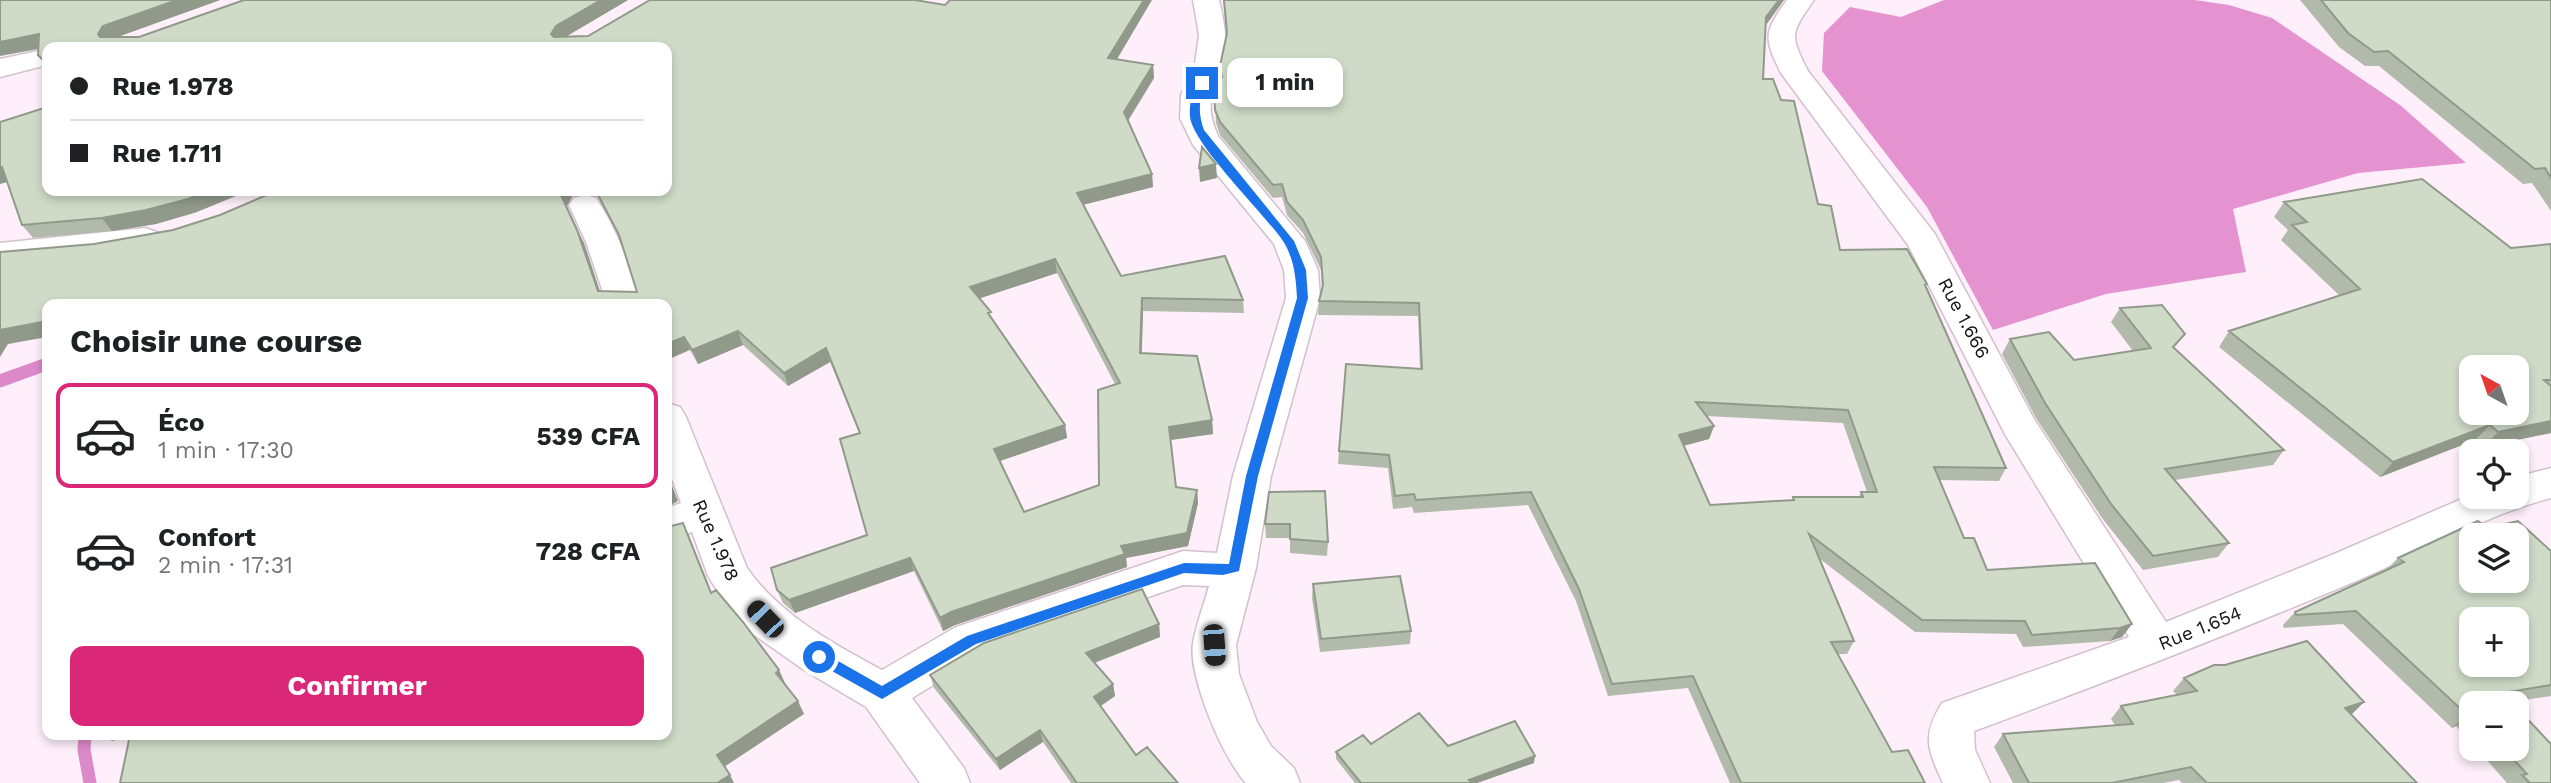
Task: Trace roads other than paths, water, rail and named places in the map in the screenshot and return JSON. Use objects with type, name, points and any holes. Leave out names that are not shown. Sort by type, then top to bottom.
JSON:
[{"type":"street","points":[[1206,0],[1213,35],[1209,63],[1196,95],[1195,118],[1204,139],[1289,241],[1301,270],[1303,298],[1252,476],[1214,568],[1214,645],[1217,674],[1237,730],[1255,761],[1277,783]]},
{"type":"street","name":"Rue 1.666","points":[[1801,0],[1782,26],[1781,45],[1795,73],[1923,242],[2020,426],[2157,645]]},
{"type":"street","points":[[0,68],[42,58]]},
{"type":"street","points":[[585,205],[602,242],[622,299]]},
{"type":"street","points":[[0,254],[170,234]]},
{"type":"street","name":"Rue 1.978","points":[[672,447],[684,518],[743,596],[765,619],[819,657],[882,693],[947,783]]},
{"type":"street","points":[[2529,489],[2551,483]]},
{"type":"street","name":"Rue 1.654","points":[[1967,783],[1948,737],[1949,728],[1958,717],[2157,645],[2349,566],[2478,509]]},
{"type":"street","points":[[882,693],[971,640],[1214,568]]},
{"type":"waterway","points":[[0,381],[42,366]]},
{"type":"waterway","points":[[85,740],[90,783]]}]
